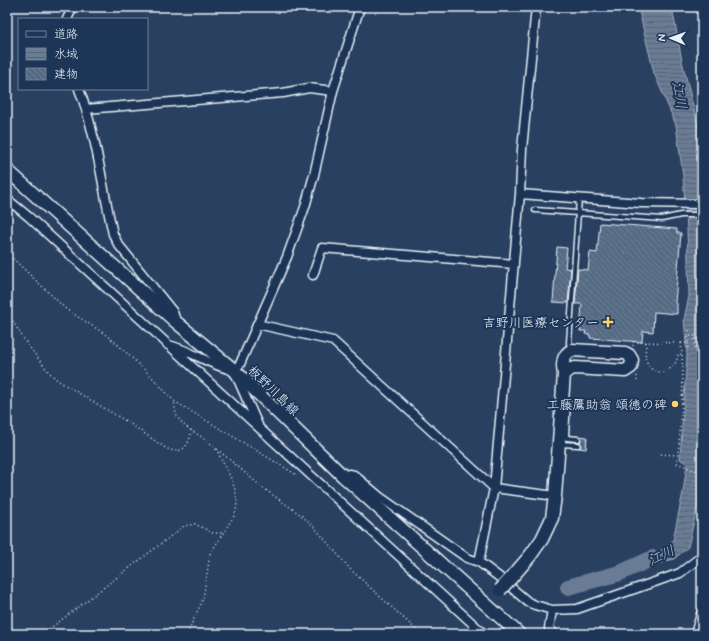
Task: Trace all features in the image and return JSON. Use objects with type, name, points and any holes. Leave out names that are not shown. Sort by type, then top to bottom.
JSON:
[{"type":"main road","name":"板野川島線","points":[[7,170],[176,322],[234,370],[343,476],[519,634]]},
{"type":"main road","points":[[488,605],[530,556],[547,530],[552,518],[568,373],[575,368],[625,371],[630,369],[633,362],[631,357],[625,353],[572,350],[564,357],[563,369],[568,373]]},
{"type":"street","points":[[68,18],[73,7]]},
{"type":"street","points":[[234,370],[240,364],[287,257],[305,207],[314,175],[333,91],[360,7]]},
{"type":"street","points":[[480,562],[494,488],[520,194],[522,149],[536,7]]},
{"type":"street","points":[[86,109],[283,93],[309,88],[333,91]]},
{"type":"street","points":[[79,90],[96,145],[113,234],[118,244],[173,312],[176,322]]},
{"type":"street","points":[[520,194],[641,203],[702,204]]},
{"type":"street","points":[[7,199],[484,634]]},
{"type":"street","points":[[313,275],[322,248],[514,264]]},
{"type":"street","points":[[257,324],[332,341],[494,488],[555,496]]},
{"type":"street","points":[[167,345],[180,348],[220,367],[234,370]]},
{"type":"street","points":[[234,370],[259,428]]},
{"type":"street","points":[[343,476],[349,474],[354,475],[380,497],[461,554],[467,558],[480,562],[528,602],[552,610],[577,609],[680,573],[702,556]]},
{"type":"street","points":[[552,610],[549,628],[554,634]]},
{"type":"street","points":[[695,634],[702,611]]},
{"type":"lane","points":[[572,350],[569,343],[579,198]]},
{"type":"lane","points":[[535,210],[662,220],[681,215],[702,215]]},
{"type":"lane","points":[[568,399],[566,435],[567,438],[578,439]]},
{"type":"lane","points":[[559,444],[578,445]]},
{"type":"path","points":[[7,253],[68,310],[115,342],[151,376],[174,401],[304,479],[310,475]]},
{"type":"path","points":[[7,316],[12,320],[27,344],[47,370],[57,380],[129,423],[164,448],[170,451],[182,449],[189,442],[191,436],[190,429]]},
{"type":"path","points":[[688,336],[700,338],[700,325]]},
{"type":"path","points":[[688,349],[689,329]]},
{"type":"path","points":[[695,336],[695,351]]},
{"type":"path","points":[[633,349],[633,342],[688,343]]},
{"type":"path","points":[[646,342],[645,357],[652,369],[658,372],[668,371],[677,361],[678,354],[682,354]]},
{"type":"path","points":[[681,343],[683,365],[682,414],[678,463],[702,473]]},
{"type":"path","points":[[174,401],[176,413],[183,423],[264,488],[301,515],[315,528],[351,570],[421,634]]},
{"type":"path","points":[[187,634],[203,599],[210,554],[237,510],[236,492],[230,474],[215,448]]},
{"type":"path","points":[[657,454],[678,455]]},
{"type":"path","points":[[43,634],[184,526],[195,524],[213,533],[223,533]]},
{"type":"water","points":[[638,7],[672,7],[682,61],[702,142],[702,469],[700,469],[699,474],[702,476],[702,486],[688,547],[674,559],[634,570],[632,564],[660,551],[673,540],[683,492],[687,464],[680,459],[687,355],[684,319],[689,296],[687,229],[683,176],[676,125],[654,73]]},
{"type":"building","points":[[600,223],[677,229],[677,233],[681,233],[675,303],[677,303],[677,314],[654,312],[653,332],[643,331],[642,342],[590,338],[590,335],[585,334],[586,331],[580,331],[582,304],[575,304],[578,269],[588,270],[590,252],[597,253]]},
{"type":"building","points":[[557,247],[567,248],[565,268],[571,269],[568,303],[553,302]]},
{"type":"building","points":[[580,436],[587,437],[586,449],[579,448],[581,446]]},
{"type":"waterway","name":"江川","points":[[568,587],[620,573],[653,558]]},
{"type":"place","name":"吉野川医療センター","points":[[608,322]]},
{"type":"place","name":"工藤鷹助翁 頌徳の碑","points":[[675,404]]}]
